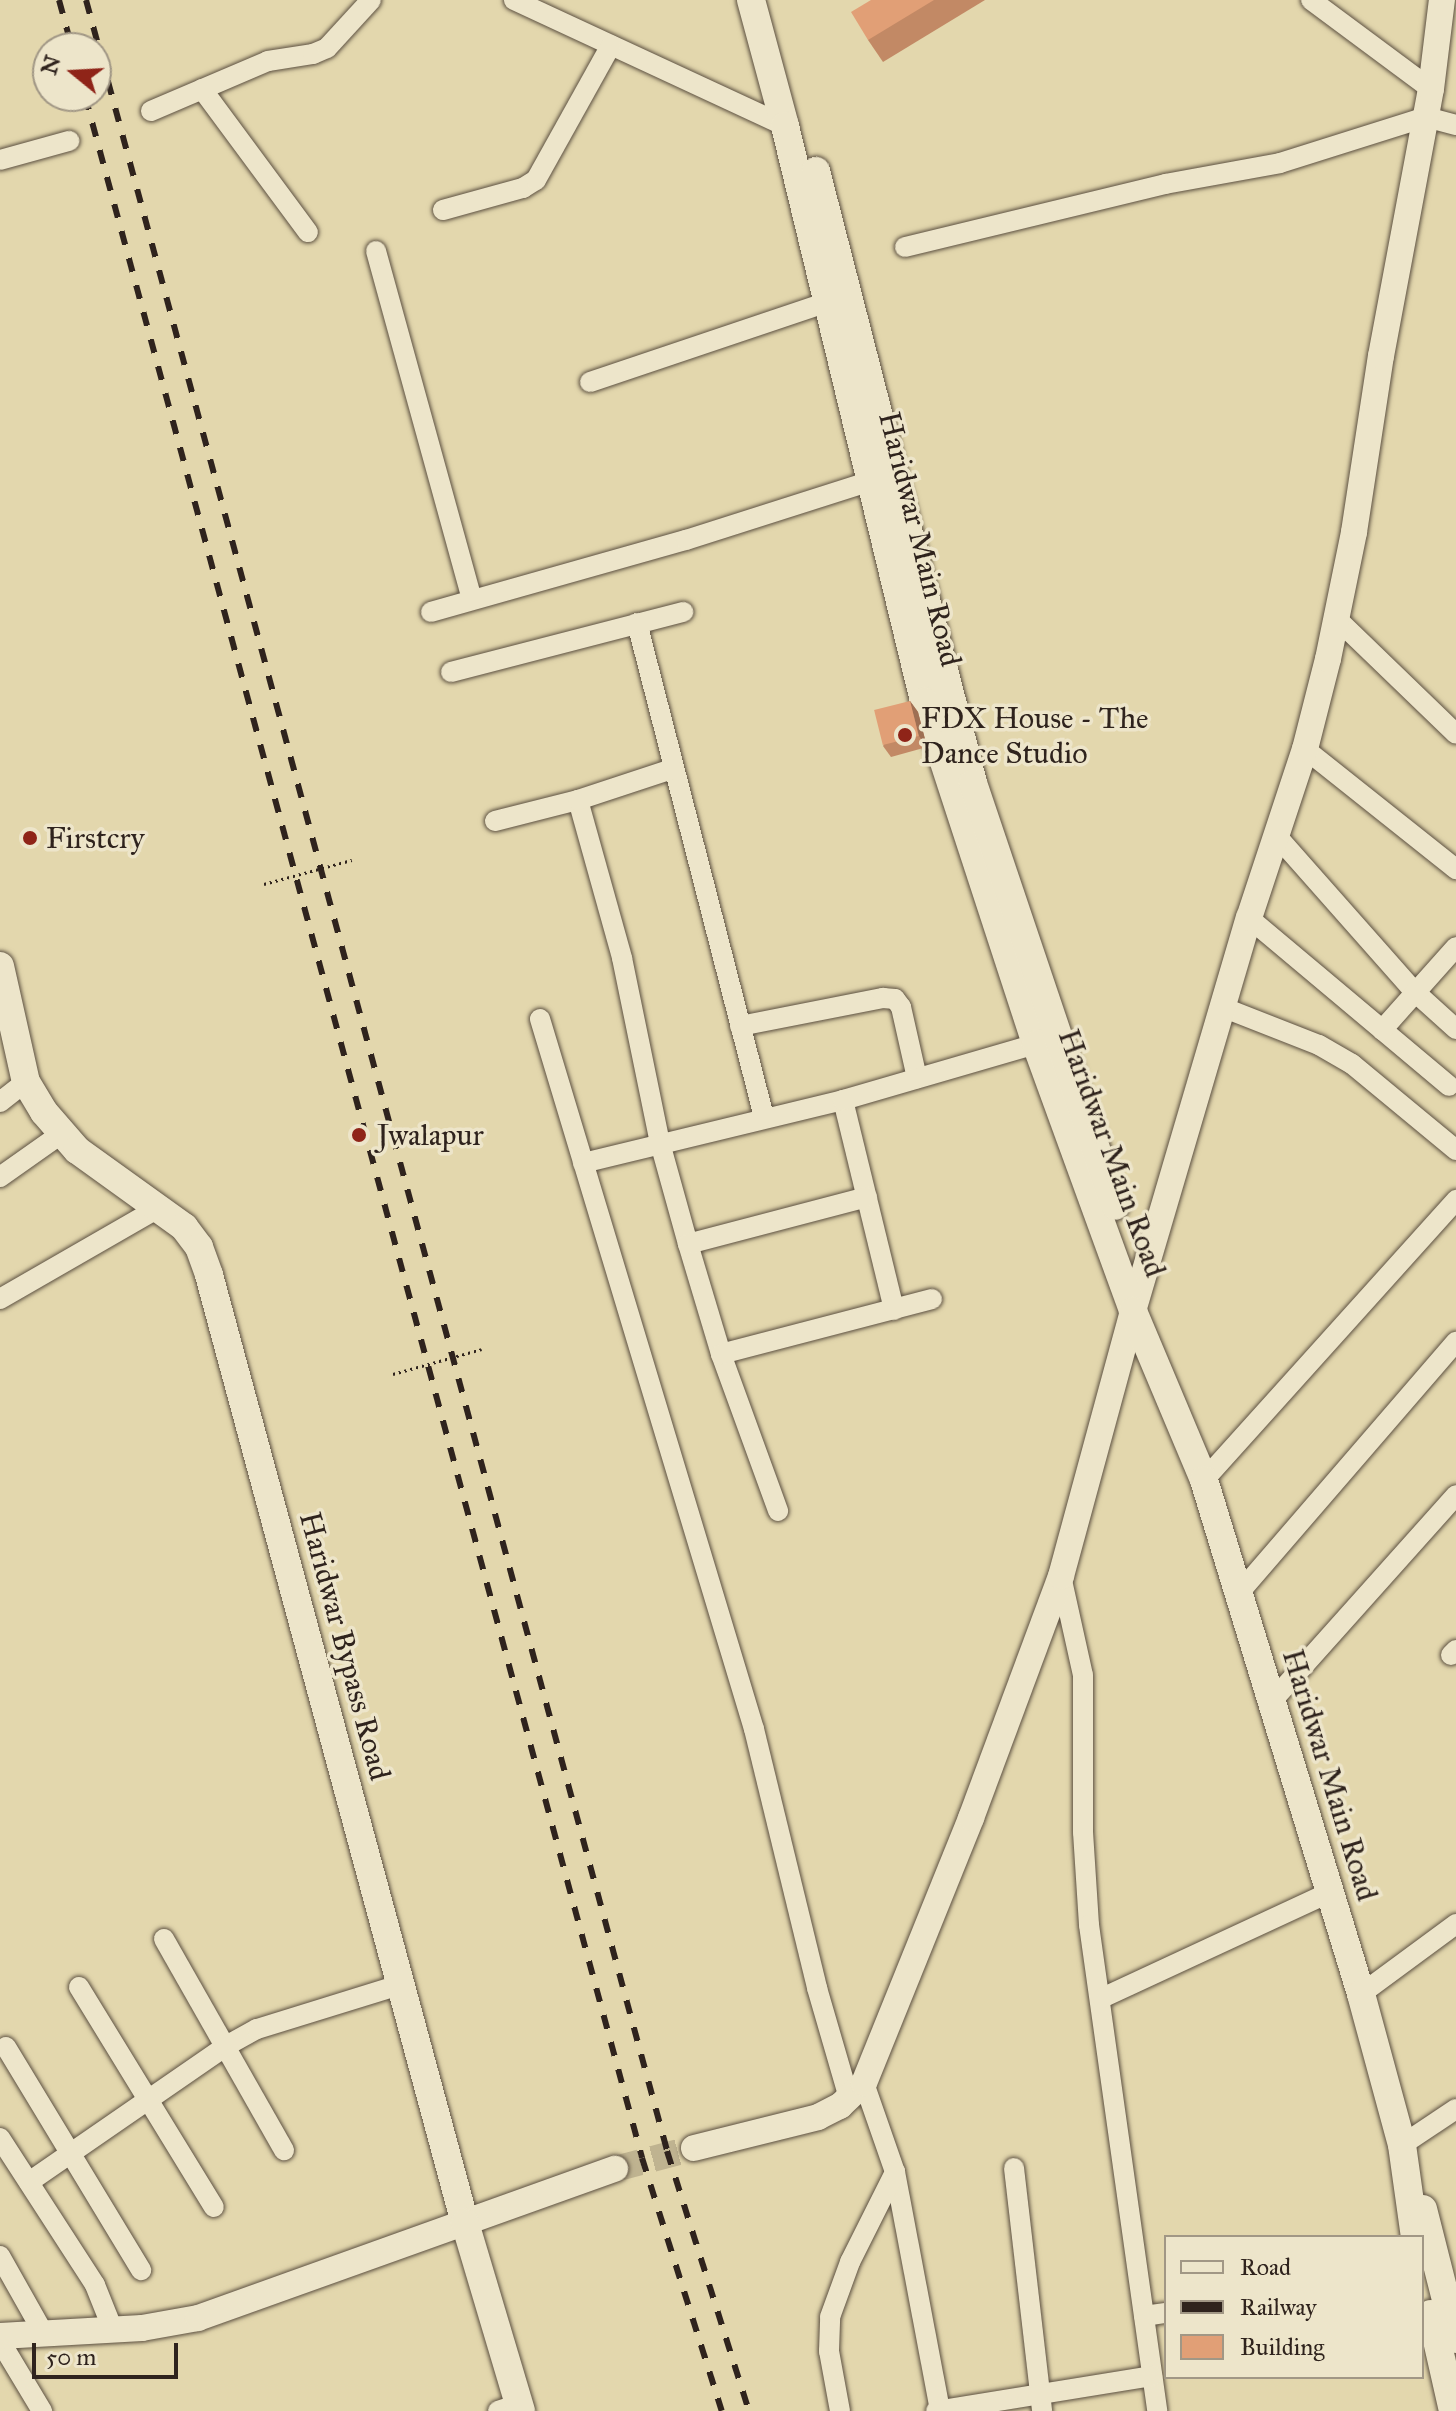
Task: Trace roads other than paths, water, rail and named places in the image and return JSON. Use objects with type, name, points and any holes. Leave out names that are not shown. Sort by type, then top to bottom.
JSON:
[{"type":"main road","name":"Haridwar Main Road","points":[[751,0],[785,126],[924,701],[1036,1044],[1133,1311],[1204,1480],[1361,1994],[1402,2145],[1415,2235]]},
{"type":"main road","name":"Haridwar Main Road","points":[[771,0],[947,690],[973,783],[1117,1213],[1133,1311]]},
{"type":"main road","name":"Haridwar Bypass Road","points":[[0,966],[26,1082],[61,1134],[77,1150],[158,1208],[191,1237],[209,1275],[402,1984],[513,2409]]},
{"type":"main road","name":"Haridwar Main Road","points":[[1408,2177],[1419,2193],[1456,2339]]},
{"type":"main road","points":[[1424,2282],[1453,2411]]},
{"type":"street","points":[[151,111],[268,61],[313,54],[327,48],[371,0]]},
{"type":"street","points":[[514,0],[785,126]]},
{"type":"street","points":[[1311,0],[1431,89]]},
{"type":"street","points":[[694,2148],[818,2117],[840,2106],[856,2090],[971,1818],[1061,1576],[1133,1311],[1222,1007],[1275,834],[1305,749],[1337,619],[1447,2]]},
{"type":"street","points":[[443,210],[523,188],[536,180],[611,45]]},
{"type":"street","points":[[202,89],[308,232]]},
{"type":"street","points":[[905,247],[1165,184],[1280,163],[1426,117],[1456,125]]},
{"type":"street","points":[[0,160],[69,141]]},
{"type":"street","points":[[376,251],[472,599]]},
{"type":"street","points":[[590,382],[828,302]]},
{"type":"street","points":[[431,612],[686,540],[871,481]]},
{"type":"street","points":[[451,672],[683,612]]},
{"type":"street","points":[[1337,619],[1456,734]]},
{"type":"street","points":[[637,623],[672,769],[764,1117]]},
{"type":"street","points":[[1305,749],[1456,869]]},
{"type":"street","points":[[495,821],[578,800],[672,769]]},
{"type":"street","points":[[578,800],[622,958],[660,1143],[688,1244],[721,1354],[778,1511]]},
{"type":"street","points":[[1275,834],[1415,992],[1456,1029]]},
{"type":"street","points":[[1249,918],[1449,1086]]},
{"type":"street","points":[[1382,1030],[1456,947]]},
{"type":"street","points":[[740,1026],[883,998],[895,999],[901,1007],[917,1078]]},
{"type":"street","points":[[1222,1007],[1336,1054],[1456,1150]]},
{"type":"street","points":[[540,1019],[754,1729],[817,1988],[856,2090],[895,2172],[939,2411],[1041,2402],[1152,2376]]},
{"type":"street","points":[[583,1163],[843,1100],[1036,1044]]},
{"type":"street","points":[[0,1102],[26,1082]]},
{"type":"street","points":[[843,1100],[894,1310]]},
{"type":"street","points":[[0,1177],[61,1134]]},
{"type":"street","points":[[688,1244],[867,1197]]},
{"type":"street","points":[[1204,1480],[1456,1200]]},
{"type":"street","points":[[0,1299],[158,1208]]},
{"type":"street","points":[[721,1354],[932,1299]]},
{"type":"street","points":[[1239,1593],[1456,1342]]},
{"type":"street","points":[[1272,1701],[1456,1495]]},
{"type":"street","points":[[1061,1576],[1083,1675],[1085,1884],[1157,2411]]},
{"type":"street","points":[[1102,1998],[1330,1892]]},
{"type":"street","points":[[1361,1994],[1456,1924]]},
{"type":"street","points":[[164,1939],[284,2150]]},
{"type":"street","points":[[29,2182],[226,2046],[283,2020],[402,1984]]},
{"type":"street","points":[[79,1987],[214,2207]]},
{"type":"street","points":[[6,2047],[141,2270]]},
{"type":"street","points":[[1402,2145],[1456,2109]]},
{"type":"street","points":[[0,2138],[95,2285],[113,2330]]},
{"type":"street","points":[[1014,2168],[1041,2402]]},
{"type":"street","points":[[42,2411],[0,2338],[113,2330],[198,2318],[615,2169]]},
{"type":"street","points":[[840,2411],[829,2351],[830,2317],[850,2262],[895,2172]]},
{"type":"street","points":[[0,2256],[44,2334]]},
{"type":"street","points":[[1144,2316],[1164,2313]]},
{"type":"tunnel","points":[[615,2169],[694,2148]]},
{"type":"railway","points":[[59,0],[68,32]]},
{"type":"railway","points":[[86,0],[667,2151],[749,2411]]},
{"type":"railway","points":[[89,112],[642,2158],[722,2411]]},
{"type":"place","name":"FDX House - The Dance Studio","points":[[905,735]]},
{"type":"place","name":"Firstcry","points":[[30,838]]},
{"type":"place","name":"Jwalapur","points":[[359,1135]]}]
